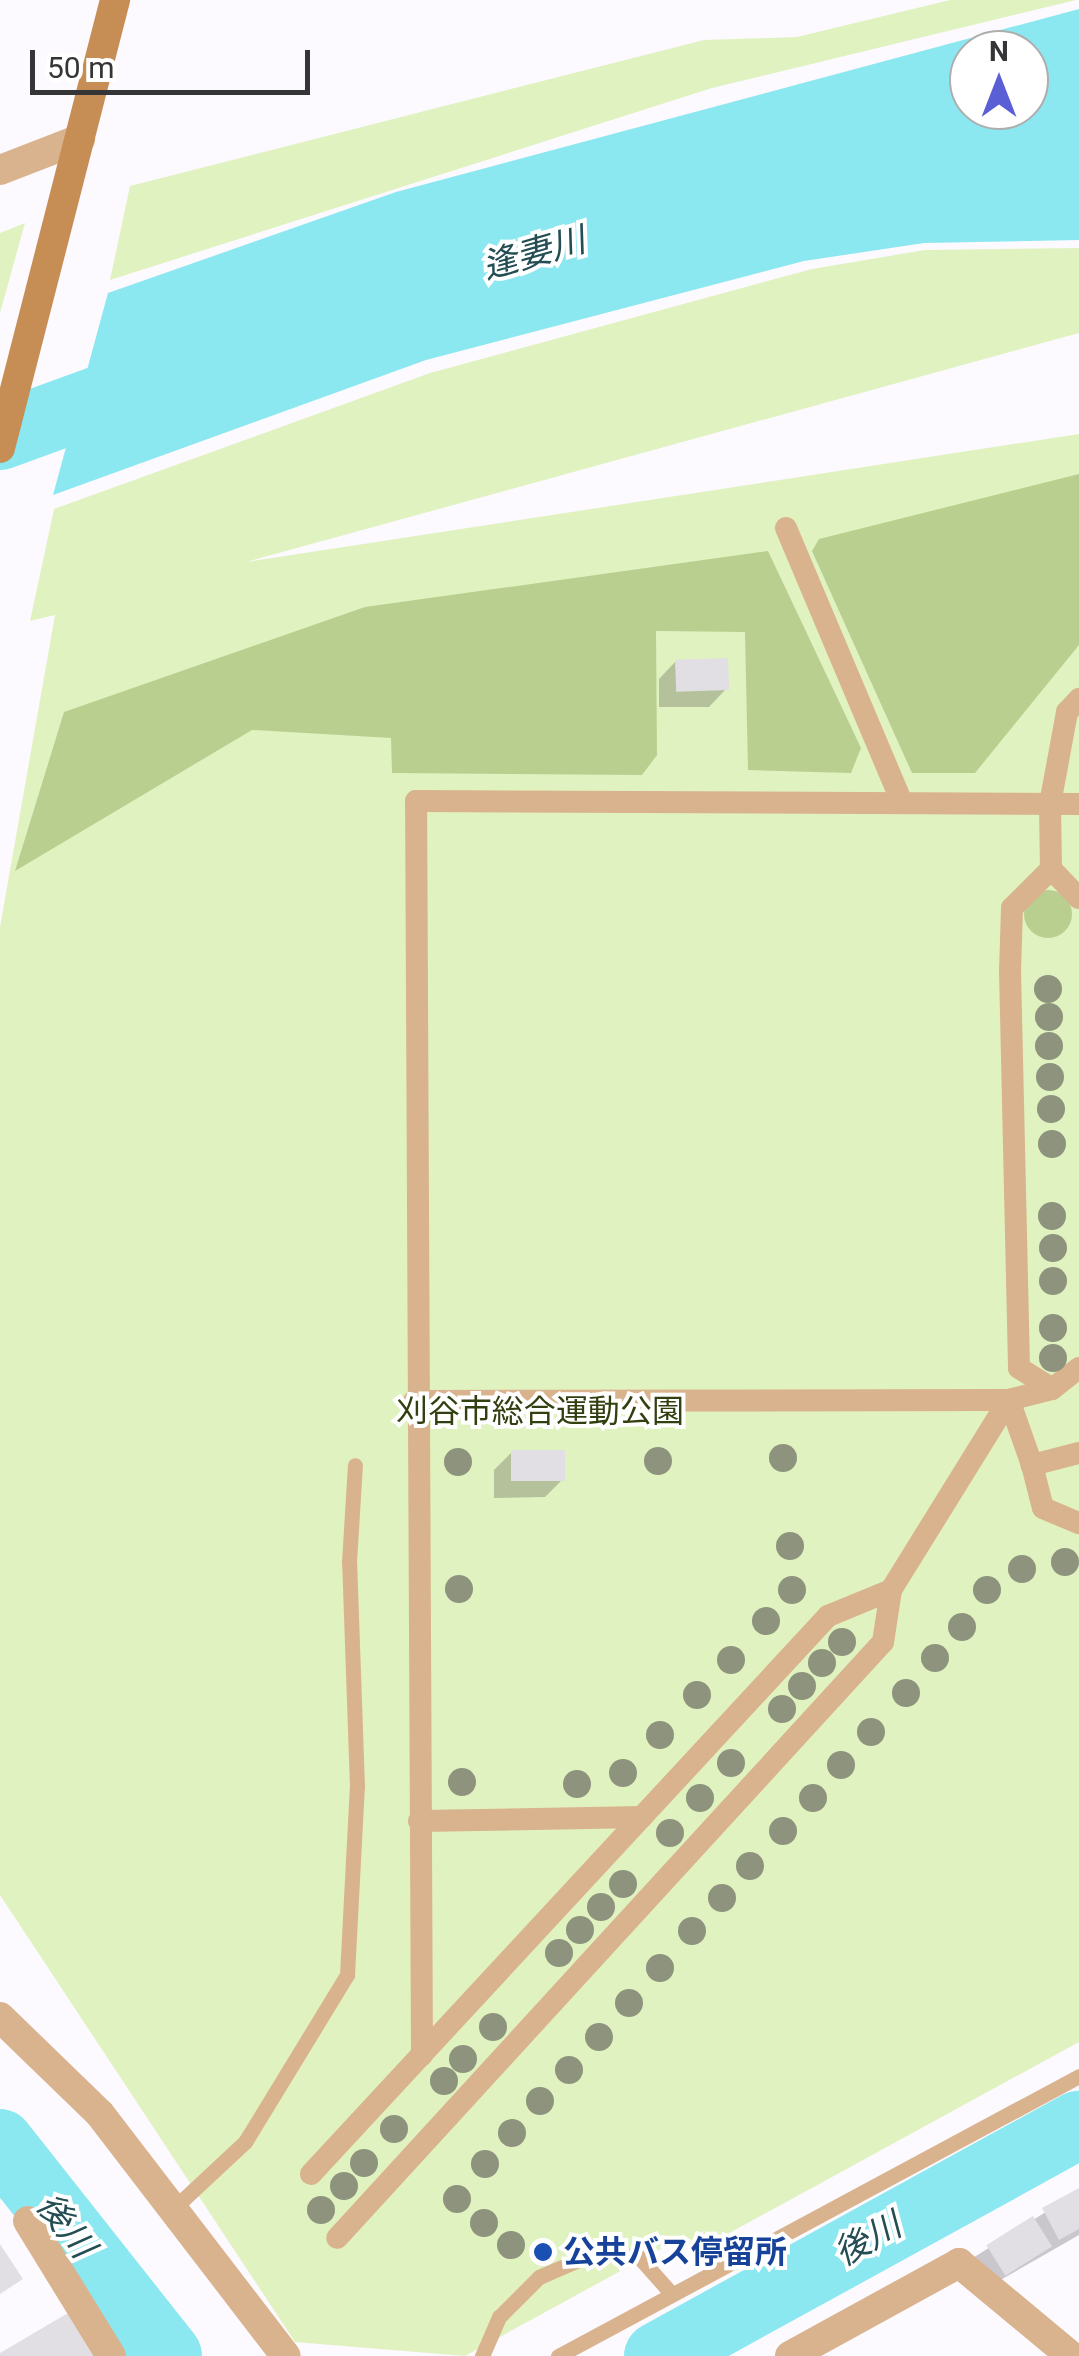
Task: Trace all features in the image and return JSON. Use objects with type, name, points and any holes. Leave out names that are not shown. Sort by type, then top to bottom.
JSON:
[{"type":"main road","points":[[0,448],[35,286],[116,0]]},
{"type":"street","points":[[0,170],[80,138]]},
{"type":"street","points":[[786,528],[902,803]]},
{"type":"street","points":[[1079,699],[1067,712],[1050,804],[1051,869],[1079,898]]},
{"type":"street","points":[[422,2055],[414,1401],[416,801],[1079,804]]},
{"type":"street","points":[[1051,869],[1012,908],[1010,970],[1020,1368],[1052,1389]]},
{"type":"street","points":[[414,1401],[1009,1400],[1052,1389],[1079,1368]]},
{"type":"street","points":[[1009,1400],[1043,1508],[1079,1523]]},
{"type":"street","points":[[337,2238],[883,1642],[891,1590],[1009,1400]]},
{"type":"street","points":[[1032,1465],[1079,1453]]},
{"type":"street","points":[[312,2174],[828,1616],[891,1590]]},
{"type":"street","points":[[419,1821],[642,1817]]},
{"type":"street","points":[[0,2017],[100,2114],[286,2356]]},
{"type":"street","points":[[28,2221],[111,2356]]},
{"type":"street","points":[[790,2356],[959,2262],[1071,2356]]},
{"type":"lane","points":[[172,2210],[246,2142],[347,1975],[357,1787],[349,1562],[356,1465]]},
{"type":"lane","points":[[558,2356],[670,2292],[1079,2076]]},
{"type":"lane","points":[[482,2356],[499,2317],[539,2278],[599,2251],[638,2257],[670,2292]]},
{"type":"green space","points":[[950,0],[1076,0],[712,88],[110,280],[130,186],[704,40],[797,37]]},
{"type":"green space","points":[[25,223],[0,313],[0,233]]},
{"type":"green space","name":"刈谷市総合運動公園","points":[[1079,248],[1079,333],[246,562],[1079,434],[1079,2042],[691,2254],[679,2239],[465,2356],[295,2342],[0,1895],[0,927],[55,615],[30,621],[54,509],[430,373],[812,269],[925,250]]},
{"type":"green space","points":[[1079,474],[1079,645],[975,773],[912,773],[812,551],[819,539]]},
{"type":"green space","points":[[768,551],[861,748],[851,773],[748,770],[745,632],[656,631],[657,755],[642,775],[392,773],[391,738],[252,730],[15,871],[64,712],[365,607]]},
{"type":"green space","points":[[1048,890],[1065,897],[1072,914],[1065,931],[1048,938],[1031,931],[1024,914],[1031,897]]},
{"type":"water","points":[[1079,9],[1079,240],[924,243],[804,261],[426,360],[53,495],[108,293],[396,192],[949,44],[949,130],[1049,130],[1049,30],[1001,30]]},
{"type":"building","points":[[728,658],[729,690],[676,692],[675,660]]},
{"type":"building","points":[[511,1450],[565,1450],[565,1481],[511,1481]]},
{"type":"building","points":[[1079,2188],[1079,2229],[1059,2240],[1042,2208]]},
{"type":"building","points":[[1033,2216],[1052,2247],[1005,2276],[986,2245]]},
{"type":"building","points":[[0,2244],[23,2279],[0,2294]]},
{"type":"building","points":[[68,2313],[95,2356],[0,2356],[0,2353]]},
{"type":"waterway","name":"逢妻川","points":[[0,436],[162,377]]},
{"type":"waterway","name":"後川","points":[[658,2356],[1079,2125]]},
{"type":"waterway","name":"後川","points":[[0,2143],[168,2356]]},
{"type":"place","name":"公共バス停留所","points":[[543,2252]]}]
